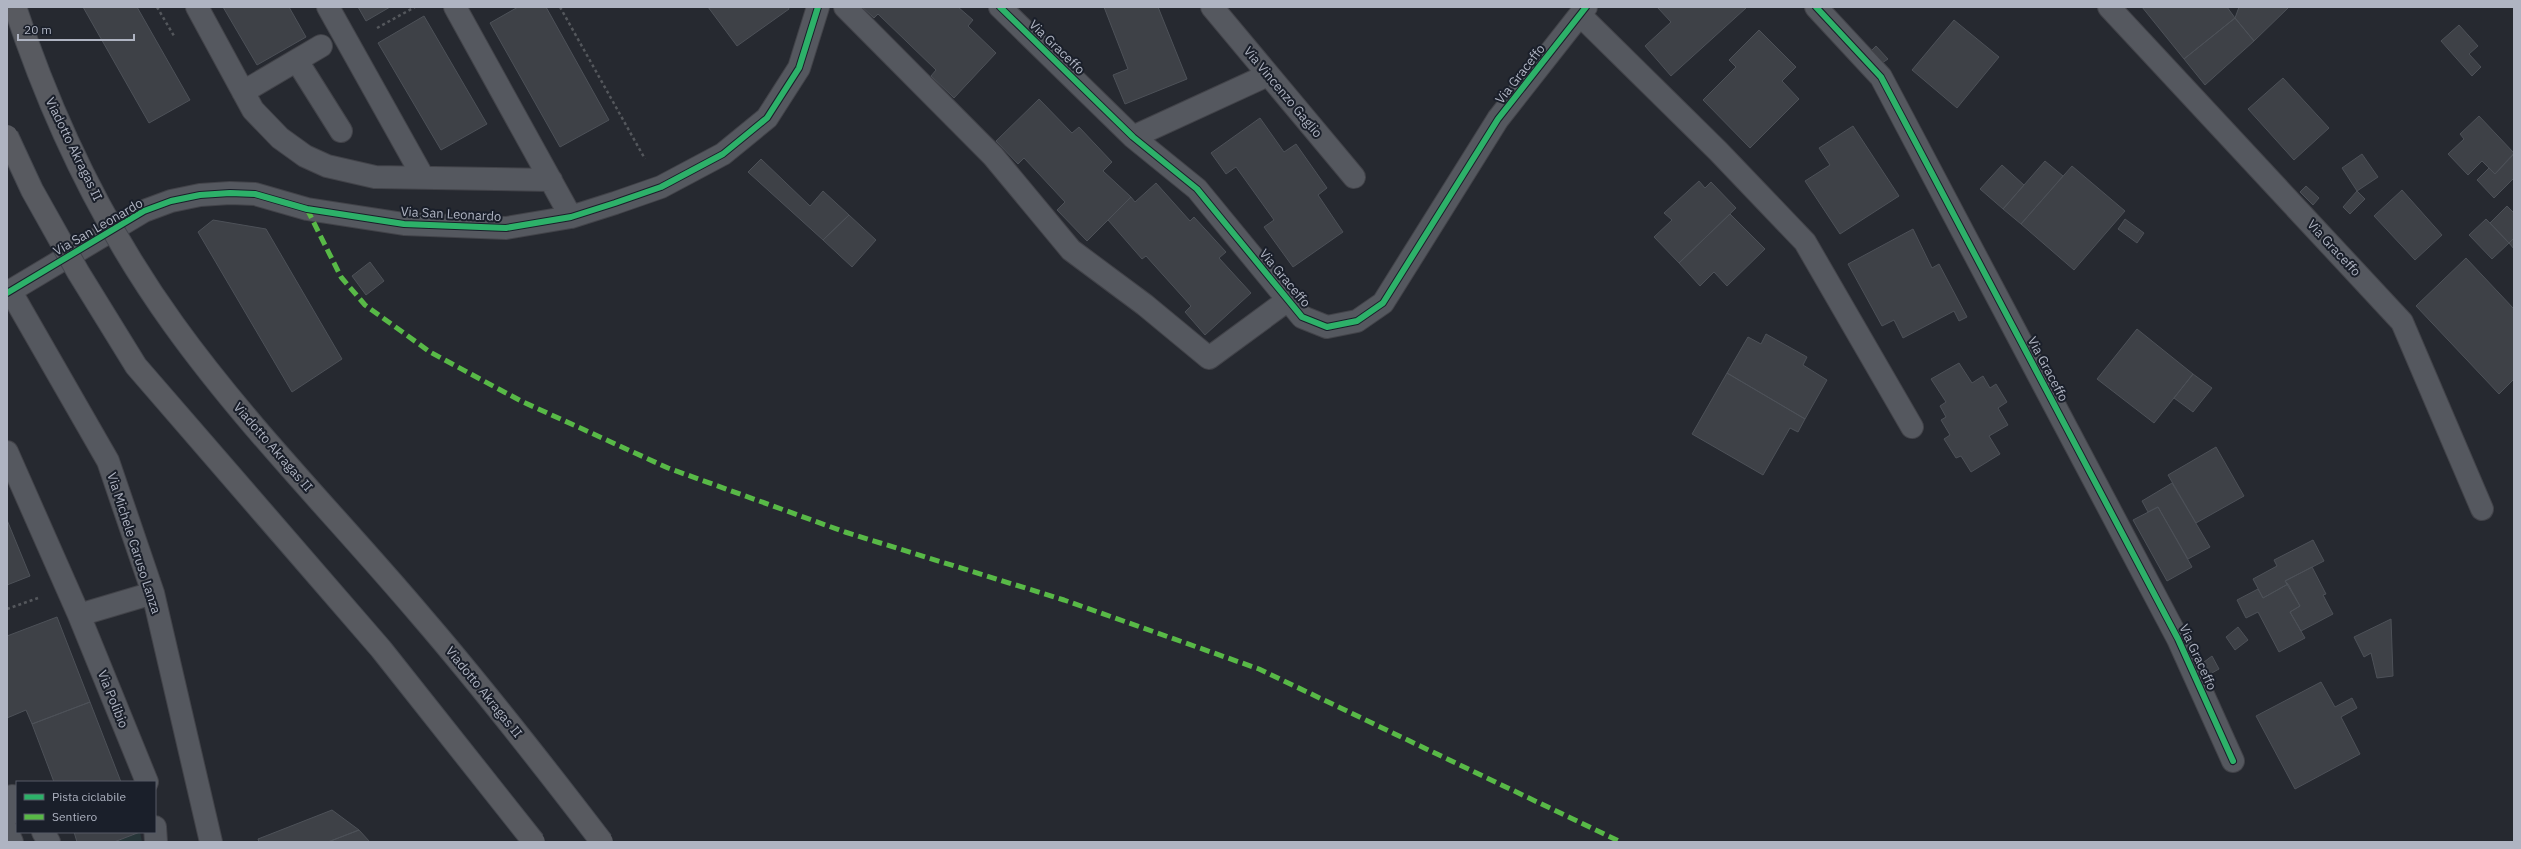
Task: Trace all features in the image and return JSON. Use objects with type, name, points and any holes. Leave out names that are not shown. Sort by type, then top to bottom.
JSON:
[{"type":"main road","name":"Viadotto Akragas II","points":[[15,7],[34,63],[77,163],[122,244],[173,324],[233,400],[442,641],[518,732],[602,842]]},
{"type":"main road","points":[[7,136],[36,197],[78,272],[136,366],[380,649],[534,842]]},
{"type":"street","points":[[196,7],[253,110],[268,128],[305,156],[327,166],[350,173],[375,177],[550,180]]},
{"type":"street","points":[[328,7],[422,177]]},
{"type":"street","points":[[455,7],[571,217]]},
{"type":"street","name":"Via San Leonardo","points":[[9,292],[144,211],[171,201],[200,195],[230,193],[255,194],[307,209],[404,224],[506,228],[571,217],[660,187],[723,154],[767,118],[799,68],[818,7]]},
{"type":"street","points":[[845,7],[993,156],[1071,250],[1145,306],[1209,358],[1288,300]]},
{"type":"street","name":"Via Graceffo","points":[[1000,7],[1133,136],[1197,189],[1302,317],[1327,327],[1357,321],[1383,303],[1498,119],[1583,11],[1805,242],[1912,427]]},
{"type":"street","name":"Via Vincenzo Gaglio","points":[[1212,7],[1354,177]]},
{"type":"street","name":"Via Graceffo","points":[[1816,7],[1881,78],[2178,639],[2233,761]]},
{"type":"street","name":"Via Graceffo","points":[[2110,7],[2402,322],[2482,509]]},
{"type":"street","points":[[243,92],[321,46]]},
{"type":"street","points":[[297,61],[341,130]]},
{"type":"street","points":[[1133,136],[1268,75]]},
{"type":"street","name":"Via Michele Caruso Lanza","points":[[9,292],[108,461],[153,593],[210,842]]},
{"type":"street","name":"Via Polibio","points":[[7,452],[80,615],[148,781]]},
{"type":"street","points":[[80,615],[153,593]]},
{"type":"street","points":[[7,831],[12,842]]},
{"type":"street","points":[[44,833],[49,842]]},
{"type":"path","points":[[349,44],[415,7]]},
{"type":"path","points":[[560,7],[660,187]]},
{"type":"shaded area","points":[[140,833],[142,842],[114,842]]},
{"type":"building","points":[[83,7],[137,7],[190,100],[149,123]]},
{"type":"building","points":[[223,7],[289,7],[306,37],[257,65]]},
{"type":"building","points":[[358,7],[390,7],[366,21]]},
{"type":"building","points":[[518,7],[546,7],[609,120],[560,147],[490,23]]},
{"type":"building","points":[[708,7],[788,7],[789,9],[737,46]]},
{"type":"building","points":[[862,7],[958,7],[973,20],[968,26],[996,53],[954,98],[931,76],[936,70],[878,14],[874,18]]},
{"type":"building","points":[[1104,7],[1158,7],[1187,79],[1125,104],[1113,75],[1128,69]]},
{"type":"building","points":[[1657,7],[1746,8],[1671,76],[1645,46],[1671,22]]},
{"type":"building","points":[[2142,7],[2227,7],[2235,18],[2184,59]]},
{"type":"building","points":[[2239,7],[2289,7],[2254,41],[2235,18]]},
{"type":"building","points":[[424,16],[487,124],[441,150],[378,43]]},
{"type":"building","points":[[2235,18],[2254,41],[2205,85],[2184,59]]},
{"type":"building","points":[[1954,20],[1999,57],[1957,108],[1912,70]]},
{"type":"building","points":[[2459,25],[2478,46],[2469,54],[2481,67],[2472,76],[2441,41]]},
{"type":"building","points":[[1759,30],[1796,67],[1782,81],[1799,99],[1750,148],[1703,100],[1736,67],[1729,60]]},
{"type":"building","points":[[1876,46],[1888,59],[1882,63],[1871,51]]},
{"type":"building","points":[[2283,78],[2329,128],[2294,160],[2248,109]]},
{"type":"building","points":[[1039,99],[1072,133],[1079,127],[1112,162],[1103,171],[1131,197],[1087,241],[1057,210],[1065,202],[1024,158],[1018,164],[996,141]]},
{"type":"building","points":[[2479,116],[2514,153],[2495,174],[2482,161],[2468,175],[2448,154],[2464,139],[2460,134]]},
{"type":"building","points":[[1260,118],[1284,152],[1296,144],[1327,188],[1318,195],[1343,232],[1293,267],[1264,227],[1274,220],[1236,167],[1226,174],[1211,153]]},
{"type":"building","points":[[1853,126],[1899,196],[1840,234],[1805,181],[1830,165],[1819,148]]},
{"type":"building","points":[[2362,154],[2378,177],[2357,191],[2342,168]]},
{"type":"building","points":[[2514,154],[2514,178],[2494,198],[2477,180],[2489,168],[2495,174]]},
{"type":"building","points":[[761,159],[810,206],[823,191],[849,215],[823,240],[748,172]]},
{"type":"building","points":[[2045,161],[2063,176],[2021,224],[2003,209]]},
{"type":"building","points":[[2002,165],[2024,185],[2003,209],[1980,189]]},
{"type":"building","points":[[2072,166],[2125,211],[2074,270],[2021,224]]},
{"type":"building","points":[[1699,181],[1705,188],[1711,182],[1736,208],[1679,263],[1654,237],[1672,220],[1664,213]]},
{"type":"building","points":[[1156,183],[1190,221],[1194,217],[1226,252],[1219,258],[1251,293],[1205,335],[1185,312],[1191,306],[1146,256],[1142,259],[1108,220],[1131,197],[1135,202]]},
{"type":"building","points":[[2306,186],[2319,198],[2313,205],[2300,192]]},
{"type":"building","points":[[2402,190],[2442,235],[2415,260],[2374,216]]},
{"type":"building","points":[[2357,191],[2365,199],[2350,214],[2343,207]]},
{"type":"building","points":[[2507,206],[2514,213],[2514,238],[2509,243],[2490,223]]},
{"type":"building","points":[[1730,214],[1765,249],[1727,286],[1714,272],[1700,286],[1679,263]]},
{"type":"building","points":[[849,215],[876,240],[852,267],[823,240]]},
{"type":"building","points":[[2125,219],[2144,233],[2137,243],[2118,229]]},
{"type":"building","points":[[2486,219],[2509,243],[2492,259],[2469,235]]},
{"type":"building","points":[[213,220],[266,229],[342,359],[292,392],[198,232]]},
{"type":"building","points":[[1913,229],[1932,268],[1939,264],[1967,317],[1959,321],[1954,311],[1903,338],[1894,320],[1882,326],[1848,264]]},
{"type":"building","points":[[2514,238],[2514,249],[2509,243]]},
{"type":"building","points":[[2466,258],[2514,309],[2514,379],[2499,394],[2416,306]]},
{"type":"building","points":[[370,262],[384,281],[366,295],[352,276]]},
{"type":"building","points":[[2137,329],[2193,374],[2154,423],[2097,379]]},
{"type":"building","points":[[1766,334],[1807,357],[1803,365],[1827,380],[1805,419],[1727,373],[1748,337],[1761,344]]},
{"type":"building","points":[[1959,363],[1972,383],[1983,376],[1990,388],[1996,384],[2007,402],[1998,408],[2008,425],[1989,436],[2000,454],[1971,472],[1961,456],[1956,458],[1944,439],[1950,435],[1941,420],[1946,417],[1940,406],[1946,402],[1931,379]]},
{"type":"building","points":[[1727,373],[1805,419],[1798,432],[1790,428],[1763,475],[1692,434]]},
{"type":"building","points":[[2193,374],[2212,388],[2193,412],[2174,398]]},
{"type":"building","points":[[2216,447],[2244,496],[2196,523],[2168,475]]},
{"type":"building","points":[[2172,483],[2210,547],[2188,559],[2158,507],[2148,512],[2142,501]]},
{"type":"building","points":[[2158,507],[2192,567],[2167,581],[2133,520]]},
{"type":"building","points":[[7,520],[30,576],[7,585]]},
{"type":"building","points":[[2313,540],[2324,561],[2285,581],[2288,584],[2263,598],[2253,579],[2277,566],[2274,560]]},
{"type":"building","points":[[2312,567],[2326,594],[2323,595],[2333,614],[2301,631],[2290,612],[2300,606],[2285,581]]},
{"type":"building","points":[[2288,584],[2300,606],[2290,612],[2305,638],[2279,652],[2258,612],[2246,618],[2237,600],[2258,589],[2263,598]]},
{"type":"building","points":[[57,617],[90,702],[32,724],[26,710],[7,718],[7,636]]},
{"type":"building","points":[[2391,619],[2393,676],[2377,678],[2371,653],[2364,657],[2354,637]]},
{"type":"building","points":[[2238,627],[2248,640],[2235,650],[2226,637]]},
{"type":"building","points":[[2212,656],[2219,669],[2210,674],[2204,662]]},
{"type":"building","points":[[2321,682],[2335,707],[2352,698],[2357,708],[2341,717],[2360,754],[2295,789],[2256,716]]},
{"type":"building","points":[[90,702],[121,781],[54,781],[32,724]]},
{"type":"building","points":[[332,810],[359,830],[328,842],[259,842],[258,839]]},
{"type":"building","points":[[359,830],[370,842],[328,842]]},
{"type":"building","points":[[74,833],[137,833],[114,842],[77,842]]},
{"type":"marked path","points":[[307,209],[341,277],[365,305],[430,352],[521,401],[668,468],[845,532],[1064,600],[1259,669],[1621,842]]},
{"type":"cycle path","points":[[7,293],[144,211],[171,201],[200,195],[230,193],[255,194],[307,209],[404,224],[506,228],[571,217],[661,187],[723,154],[767,118],[799,68],[818,7]]},
{"type":"cycle path","points":[[1000,7],[1133,137],[1197,189],[1302,317],[1327,327],[1357,321],[1383,303],[1498,119],[1586,7]]},
{"type":"cycle path","points":[[1816,7],[1881,77],[2178,639],[2233,761]]}]
